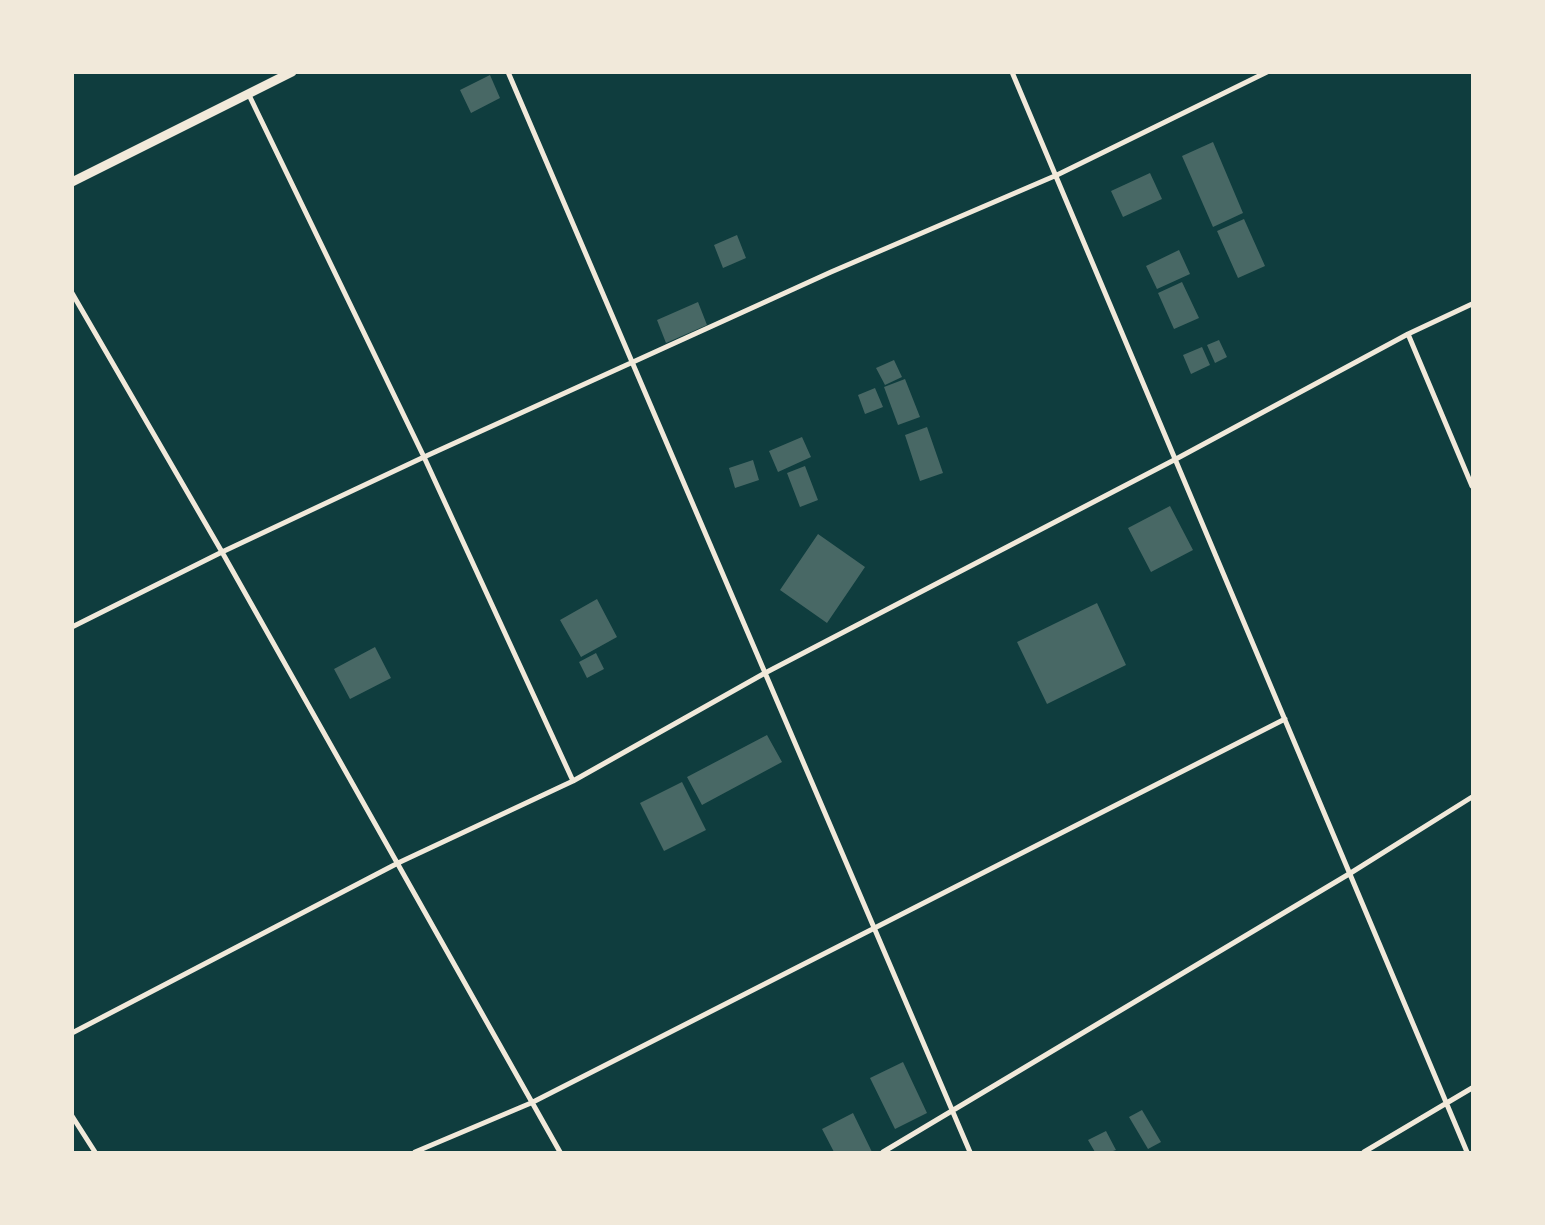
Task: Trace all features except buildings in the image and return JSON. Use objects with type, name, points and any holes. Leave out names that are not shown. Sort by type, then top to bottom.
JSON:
[{"type":"street","points":[[72,182],[292,72]]},
{"type":"street","points":[[508,72],[634,361],[970,1152]]},
{"type":"street","points":[[1012,72],[1467,1152]]},
{"type":"street","points":[[72,627],[222,552],[424,457],[831,272],[1056,175],[1266,72]]},
{"type":"street","points":[[248,94],[424,457],[573,781]]},
{"type":"street","points":[[72,293],[222,552],[560,1152]]},
{"type":"street","points":[[72,1034],[398,864],[573,781],[765,673],[1176,459],[1408,334],[1472,304]]},
{"type":"street","points":[[1408,334],[1472,486]]},
{"type":"street","points":[[415,1152],[531,1103],[1285,719]]},
{"type":"street","points":[[883,1152],[1349,874],[1472,797]]},
{"type":"street","points":[[1364,1152],[1472,1088]]},
{"type":"street","points":[[72,1116],[96,1152]]}]
